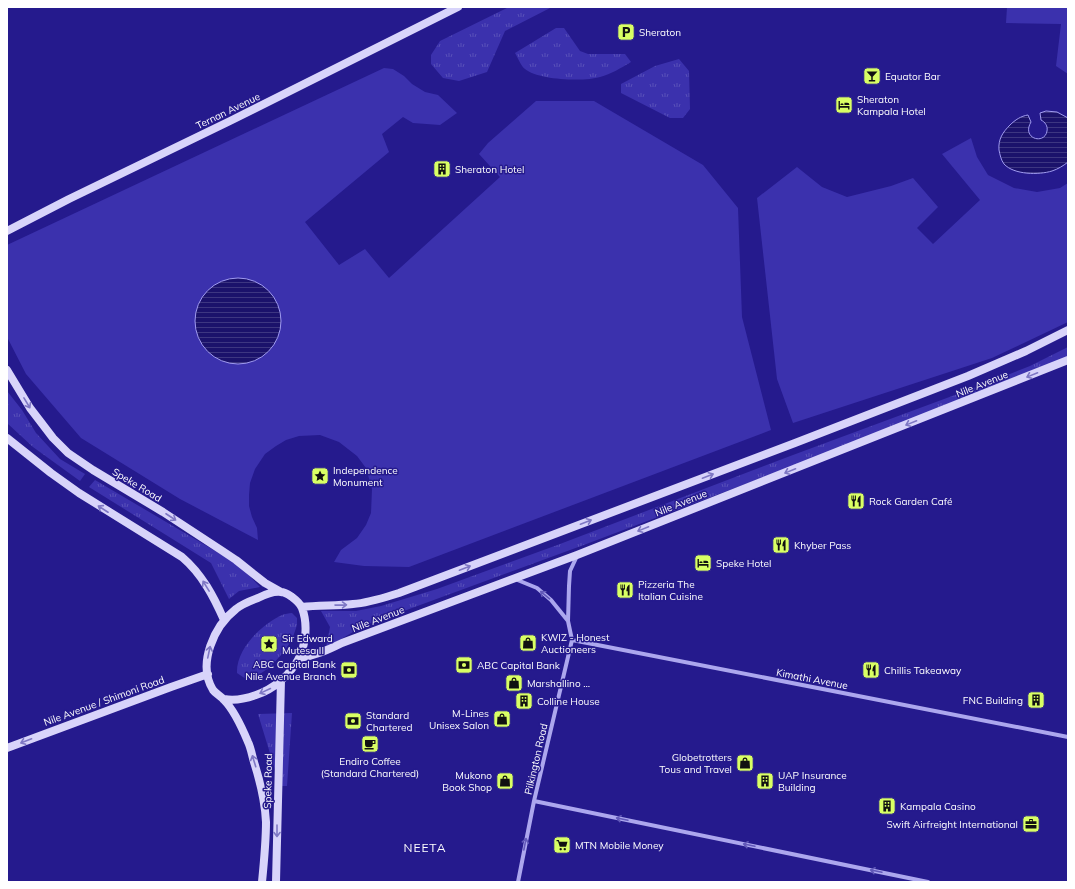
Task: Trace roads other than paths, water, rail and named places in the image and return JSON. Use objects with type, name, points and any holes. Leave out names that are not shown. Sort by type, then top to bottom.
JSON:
[{"type":"main road","name":"Ternan Avenue","points":[[7,231],[230,122],[444,10],[458,7]]},
{"type":"main road","name":"Nile Avenue","points":[[302,607],[363,603],[375,601],[399,593],[968,376],[1026,352],[1068,330]]},
{"type":"main road","name":"Nile Avenue","points":[[299,658],[329,650],[342,643],[577,555],[1068,360]]},
{"type":"main road","name":"Speke Road","points":[[7,370],[30,408],[53,438],[68,453],[93,470],[163,512],[236,560],[265,583],[281,592]]},
{"type":"main road","points":[[7,438],[79,493],[186,560],[207,586],[224,620]]},
{"type":"main road","points":[[281,592],[298,601],[302,607],[306,633],[299,658],[281,680],[269,690],[247,698],[234,700],[224,699],[214,690],[208,674],[207,662],[215,634],[224,620],[237,608],[265,594],[281,592]]},
{"type":"main road","name":"Nile Avenue / Shimoni Road","points":[[7,748],[208,674]]},
{"type":"main road","name":"Speke Road","points":[[276,882],[281,680]]},
{"type":"main road","name":"Speke Road","points":[[224,699],[235,716],[248,742],[263,795],[266,820],[262,882]]},
{"type":"street","points":[[572,640],[568,621],[568,586],[570,571],[577,555]]},
{"type":"street","points":[[514,579],[537,588],[550,600],[568,621]]},
{"type":"street","name":"Kimathi Avenue","points":[[572,640],[1068,737]]},
{"type":"street","name":"Pilkington Road","points":[[518,882],[534,801],[572,640]]},
{"type":"street","points":[[534,801],[928,882]]},
{"type":"place","name":"Sheraton","points":[[626,32]]},
{"type":"place","name":"Equator Bar","points":[[872,76]]},
{"type":"place","name":"Sheraton Kampala Hotel","points":[[844,105]]},
{"type":"place","name":"Sheraton Hotel","points":[[442,169]]},
{"type":"place","name":"Independence Monument","points":[[320,476]]},
{"type":"place","name":"Rock Garden Café","points":[[856,501]]},
{"type":"place","name":"Khyber Pass","points":[[781,545]]},
{"type":"place","name":"Speke Hotel","points":[[703,563]]},
{"type":"place","name":"Pizzeria The Italian Cuisine","points":[[625,590]]},
{"type":"place","name":"KWIZ - Honest Auctioneers","points":[[528,643]]},
{"type":"place","name":"Sir Edward Mutesa II","points":[[269,644]]},
{"type":"place","name":"ABC Capital Bank","points":[[464,665]]},
{"type":"place","name":"ABC Capital Bank Nile Avenue Branch","points":[[349,670]]},
{"type":"place","name":"Chillis Takeaway","points":[[871,670]]},
{"type":"place","name":"Marshallino ...","points":[[514,683]]},
{"type":"place","name":"FNC Building","points":[[1036,700]]},
{"type":"place","name":"Colline House","points":[[524,701]]},
{"type":"place","name":"M-Lines Unisex Salon","points":[[502,719]]},
{"type":"place","name":"Standard Chartered","points":[[353,721]]},
{"type":"place","name":"Endiro Coffee (Standard Chartered)","points":[[370,744]]},
{"type":"place","name":"Globetrotters Tous and Travel","points":[[745,763]]},
{"type":"place","name":"Mukono Book Shop","points":[[505,781]]},
{"type":"place","name":"UAP Insurance Building","points":[[765,781]]},
{"type":"place","name":"Kampala Casino","points":[[887,806]]},
{"type":"place","name":"Swift Airfreight International","points":[[1031,824]]},
{"type":"place","name":"MTN Mobile Money","points":[[562,845]]},
{"type":"district","name":"NEETA","points":[[425,847]]}]
